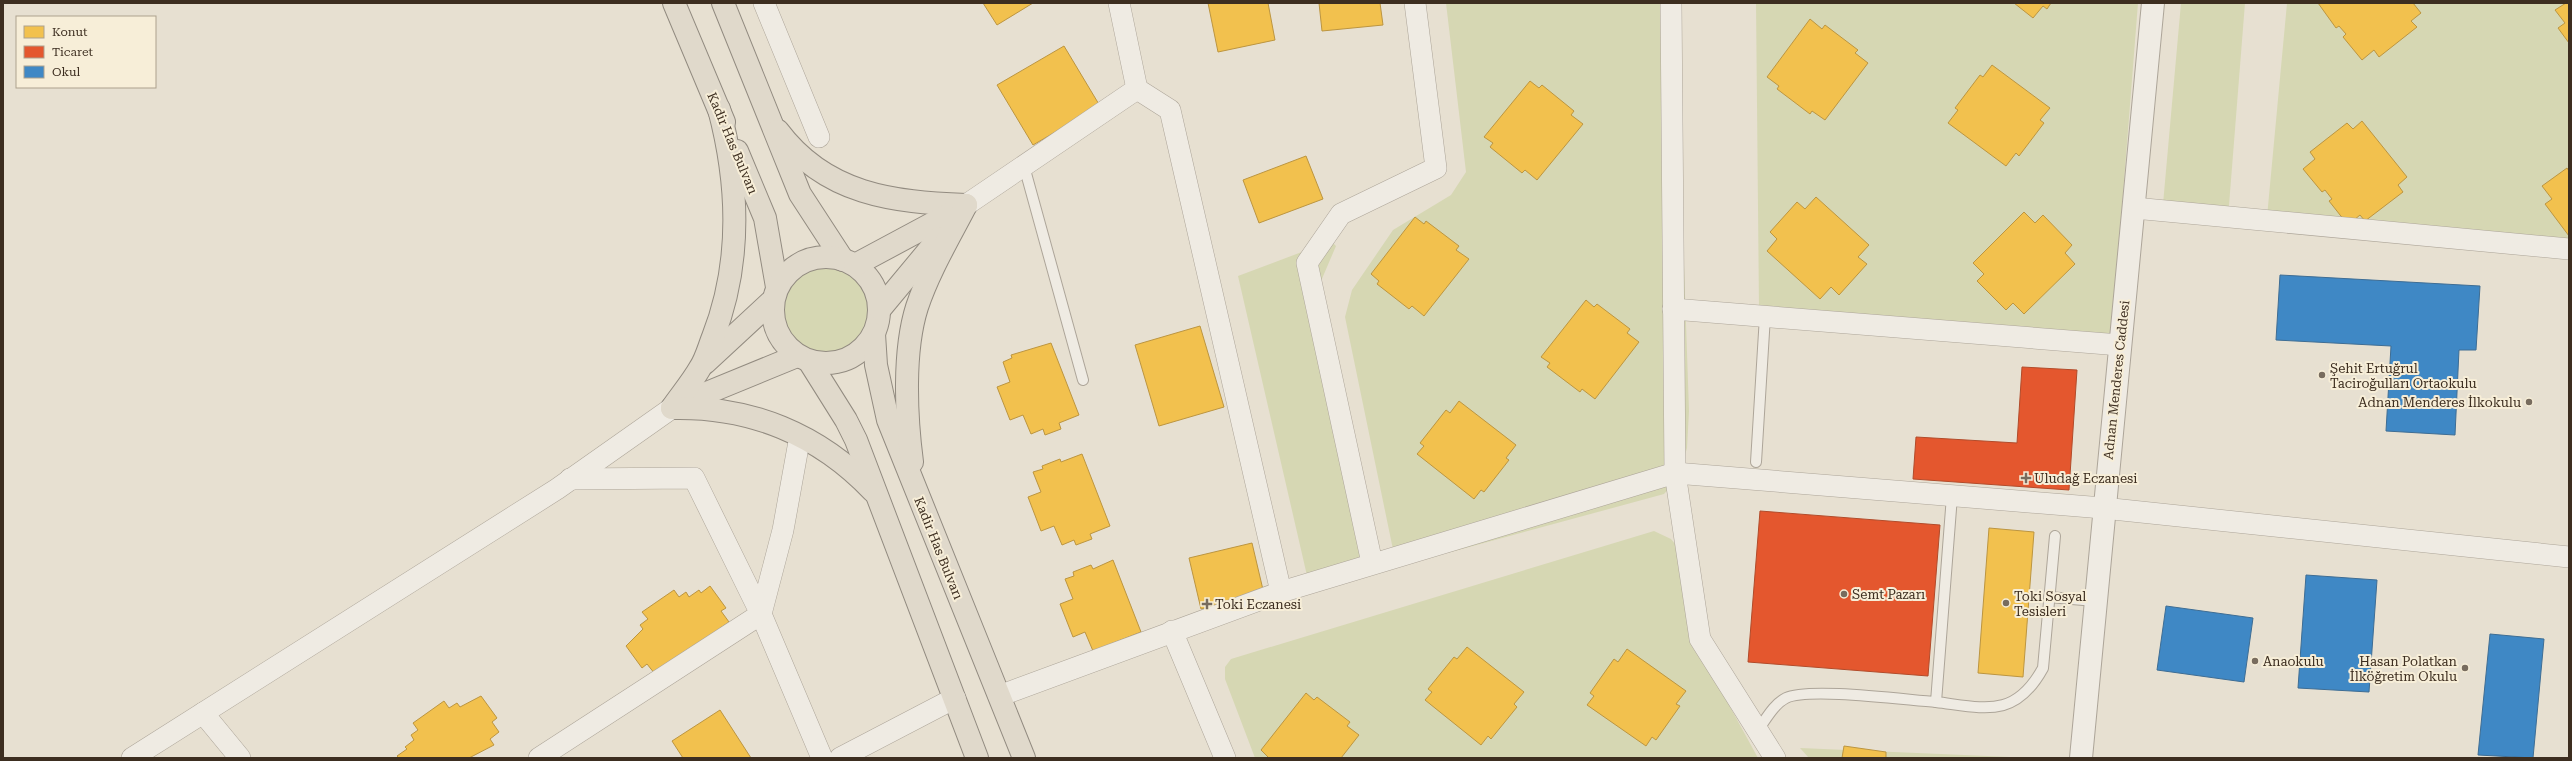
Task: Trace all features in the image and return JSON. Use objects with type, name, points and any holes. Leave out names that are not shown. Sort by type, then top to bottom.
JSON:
[{"type":"highway","name":"Kadir Has Bulvarı","points":[[674,3],[765,218],[775,293]]},
{"type":"highway","points":[[723,3],[800,194],[849,263],[872,284],[880,309]]},
{"type":"highway","points":[[701,367],[724,303],[734,252],[735,204],[732,167],[719,109]]},
{"type":"highway","points":[[768,116],[786,139],[812,164],[849,187],[884,198],[966,205]]},
{"type":"highway","points":[[672,408],[701,367],[775,293],[784,276],[805,261],[831,257],[849,263],[966,205]]},
{"type":"highway","points":[[672,408],[803,358],[821,364],[846,360],[858,353],[874,334],[880,309],[966,205]]},
{"type":"highway","points":[[915,488],[911,456],[908,390],[913,326],[917,308],[932,272],[966,205]]},
{"type":"highway","points":[[775,293],[772,312],[779,337],[803,358],[846,420],[878,496],[977,758]]},
{"type":"highway","name":"Kadir Has Bulvarı","points":[[874,334],[876,365],[887,414],[915,488],[1024,758]]},
{"type":"highway","points":[[672,408],[695,407],[740,413],[762,419],[800,436],[836,457],[878,496]]},
{"type":"street","points":[[764,3],[819,136]]},
{"type":"street","points":[[1119,3],[1137,89],[1170,110],[1281,592]]},
{"type":"street","points":[[1372,563],[1307,263],[1340,214],[1436,168],[1415,3]]},
{"type":"street","points":[[1671,3],[1675,473],[1700,639],[1775,758]]},
{"type":"street","name":"Adnan Menderes Caddesi","points":[[2080,758],[2153,3]]},
{"type":"street","points":[[966,205],[1137,89]]},
{"type":"street","points":[[2134,208],[2569,249]]},
{"type":"street","points":[[1673,309],[2120,345]]},
{"type":"street","points":[[132,758],[570,479],[672,408]]},
{"type":"street","points":[[539,758],[761,614],[783,530],[800,436]]},
{"type":"street","points":[[999,696],[1281,592],[1372,563],[1675,473],[2103,508],[2569,557]]},
{"type":"street","points":[[570,479],[694,478],[761,614],[822,758]]},
{"type":"street","points":[[1172,631],[1225,758]]},
{"type":"street","points":[[840,758],[955,698]]},
{"type":"street","points":[[203,713],[240,758]]},
{"type":"lane","points":[[1024,166],[1083,380]]},
{"type":"lane","points":[[1756,462],[1765,316]]},
{"type":"lane","points":[[1936,702],[1952,496]]},
{"type":"lane","points":[[1758,730],[1776,706],[1785,698],[1806,693],[1936,702],[1991,709],[2016,700],[2027,691],[2043,668],[2055,536]]},
{"type":"lane","points":[[2049,597],[2095,601]]},
{"type":"green space","points":[[1446,3],[1675,3],[1689,411],[1687,448],[1679,477],[1664,494],[1451,552],[1396,564],[1345,317],[1352,290],[1393,230],[1451,195],[1466,172]]},
{"type":"green space","points":[[1756,3],[2138,3],[2112,334],[1759,310]]},
{"type":"green space","points":[[2181,3],[2245,3],[2228,218],[2163,204]]},
{"type":"green space","points":[[2287,3],[2569,3],[2569,242],[2267,217]]},
{"type":"green space","points":[[1331,241],[1336,246],[1321,281],[1364,575],[1311,593],[1238,276]]},
{"type":"green space","points":[[826,267],[842,270],[850,274],[862,286],[866,294],[869,310],[866,326],[862,334],[850,346],[842,350],[826,353],[810,350],[802,346],[790,334],[786,326],[783,310],[786,294],[790,286],[802,274],[810,270]]},
{"type":"green space","points":[[1654,531],[1671,539],[1680,550],[1694,641],[1758,758],[1255,758],[1225,679],[1225,667],[1231,659]]},
{"type":"green space","points":[[1800,748],[2034,758],[1809,758]]},
{"type":"building: Konut","points":[[983,3],[1033,3],[997,25]]},
{"type":"building: Konut","points":[[1208,3],[1268,3],[1275,40],[1218,52]]},
{"type":"building: Konut","points":[[1319,3],[1380,3],[1383,25],[1322,31]]},
{"type":"building: Konut","points":[[2014,3],[2051,3],[2047,9],[2043,6],[2033,18]]},
{"type":"building: Konut","points":[[2318,3],[2413,3],[2421,13],[2411,21],[2417,27],[2379,57],[2374,50],[2362,60],[2343,37],[2346,34],[2339,26],[2336,28]]},
{"type":"building: Konut","points":[[2566,3],[2569,3],[2569,43],[2558,28],[2565,23],[2555,10]]},
{"type":"building: Konut","points":[[1810,19],[1822,29],[1825,25],[1858,50],[1855,53],[1868,63],[1825,120],[1812,111],[1810,114],[1777,89],[1779,86],[1767,77]]},
{"type":"building: Konut","points":[[1064,46],[1100,106],[1033,145],[997,85]]},
{"type":"building: Konut","points":[[1992,65],[2050,108],[2040,120],[2044,123],[2019,156],[2016,153],[2006,166],[1948,123],[1958,110],[1955,108],[1980,75],[1983,77]]},
{"type":"building: Konut","points":[[1530,81],[1539,88],[1542,85],[1574,111],[1571,115],[1583,124],[1537,180],[1525,170],[1522,173],[1490,147],[1493,143],[1484,137]]},
{"type":"building: Konut","points":[[2362,121],[2407,177],[2398,185],[2403,192],[2365,221],[2360,215],[2348,225],[2329,201],[2332,199],[2325,190],[2322,192],[2303,169],[2315,159],[2310,152],[2347,123],[2353,129]]},
{"type":"building: Konut","points":[[1306,156],[1323,199],[1259,223],[1243,180]]},
{"type":"building: Konut","points":[[2567,168],[2569,171],[2569,236],[2545,204],[2552,199],[2542,186]]},
{"type":"building: Konut","points":[[1816,197],[1869,245],[1858,257],[1867,264],[1839,295],[1831,287],[1820,299],[1767,251],[1777,239],[1770,232],[1797,202],[1805,209]]},
{"type":"building: Konut","points":[[2024,212],[2035,223],[2043,215],[2072,245],[2065,253],[2075,264],[2024,314],[2013,303],[2006,310],[1977,281],[1984,274],[1973,263]]},
{"type":"building: Konut","points":[[1415,217],[1424,224],[1426,221],[1459,246],[1456,250],[1469,259],[1424,316],[1412,306],[1409,309],[1377,284],[1379,281],[1371,274]]},
{"type":"building: Konut","points":[[1586,300],[1594,307],[1597,304],[1630,329],[1627,333],[1639,342],[1595,399],[1582,389],[1580,392],[1547,367],[1550,363],[1541,357]]},
{"type":"building: Konut","points":[[1200,326],[1224,407],[1159,426],[1135,345]]},
{"type":"building: Konut","points":[[1051,343],[1079,415],[1059,423],[1061,429],[1045,435],[1043,429],[1031,434],[1023,415],[1010,420],[997,387],[1010,382],[1003,362],[1012,358],[1011,355]]},
{"type":"building: Konut","points":[[1459,401],[1516,445],[1506,458],[1509,460],[1484,492],[1481,490],[1474,499],[1417,454],[1424,446],[1420,443],[1446,410],[1450,413]]},
{"type":"building: Konut","points":[[1082,454],[1110,526],[1090,534],[1092,539],[1076,545],[1074,540],[1062,545],[1054,526],[1041,531],[1028,497],[1041,492],[1033,472],[1043,469],[1042,466],[1060,459],[1061,462]]},
{"type":"building: Konut","name":"Toki Sosyal Tesisleri","points":[[1989,528],[2034,532],[2023,677],[1978,673]]},
{"type":"building: Konut","points":[[1252,543],[1264,594],[1201,609],[1189,558]]},
{"type":"building: Konut","points":[[1113,560],[1141,632],[1093,651],[1085,632],[1073,637],[1060,604],[1073,599],[1065,579],[1074,576],[1073,572],[1091,565],[1093,569]]},
{"type":"building: Konut","points":[[710,586],[726,608],[721,611],[729,622],[719,629],[723,634],[655,674],[647,664],[642,668],[626,646],[643,629],[640,625],[648,619],[642,612],[674,590],[679,597],[686,592],[689,597],[699,590],[701,593]]},
{"type":"building: Konut","points":[[1467,647],[1524,692],[1514,704],[1517,707],[1491,739],[1488,736],[1481,745],[1425,700],[1432,692],[1428,689],[1454,657],[1457,659]]},
{"type":"building: Konut","points":[[1627,649],[1686,691],[1676,704],[1680,706],[1656,740],[1652,737],[1646,746],[1587,705],[1594,696],[1590,693],[1614,659],[1618,662]]},
{"type":"building: Konut","points":[[1306,693],[1314,700],[1317,697],[1350,722],[1347,726],[1359,735],[1341,758],[1269,758],[1261,750]]},
{"type":"building: Konut","points":[[481,696],[497,718],[492,722],[499,732],[490,739],[494,745],[469,758],[399,758],[397,756],[407,749],[405,747],[414,740],[411,735],[418,730],[413,723],[444,701],[449,708],[457,703],[460,707]]},
{"type":"building: Konut","points":[[720,710],[751,758],[683,758],[672,741]]},
{"type":"building: Konut","points":[[1844,746],[1886,752],[1886,758],[1842,758]]},
{"type":"building: Ticaret","points":[[2022,367],[2077,370],[2069,490],[1913,479],[1916,437],[2017,443]]},
{"type":"building: Ticaret","name":"Semt Pazarı","points":[[1760,511],[1940,525],[1928,676],[1748,662]]},
{"type":"building: Okul","points":[[2280,275],[2480,286],[2476,350],[2459,350],[2455,435],[2386,431],[2391,346],[2276,340]]},
{"type":"building: Okul","points":[[2306,575],[2377,580],[2369,692],[2298,688]]},
{"type":"building: Okul","points":[[2166,606],[2253,618],[2244,682],[2157,670]]},
{"type":"building: Okul","points":[[2490,634],[2544,639],[2533,758],[2478,755]]},
{"type":"place","name":"Şehit Ertuğrul Taciroğulları Ortaokulu","points":[[2322,375]]},
{"type":"place","name":"Adnan Menderes İlkokulu","points":[[2529,402]]},
{"type":"place","name":"Uludağ Eczanesi","points":[[2026,478]]},
{"type":"place","name":"Semt Pazarı","points":[[1844,594]]},
{"type":"place","name":"Toki Sosyal Tesisleri","points":[[2006,603]]},
{"type":"place","name":"Toki Eczanesi","points":[[1207,604]]},
{"type":"place","name":"Anaokulu","points":[[2255,661]]},
{"type":"place","name":"Hasan Polatkan İlköğretim Okulu","points":[[2465,668]]}]
